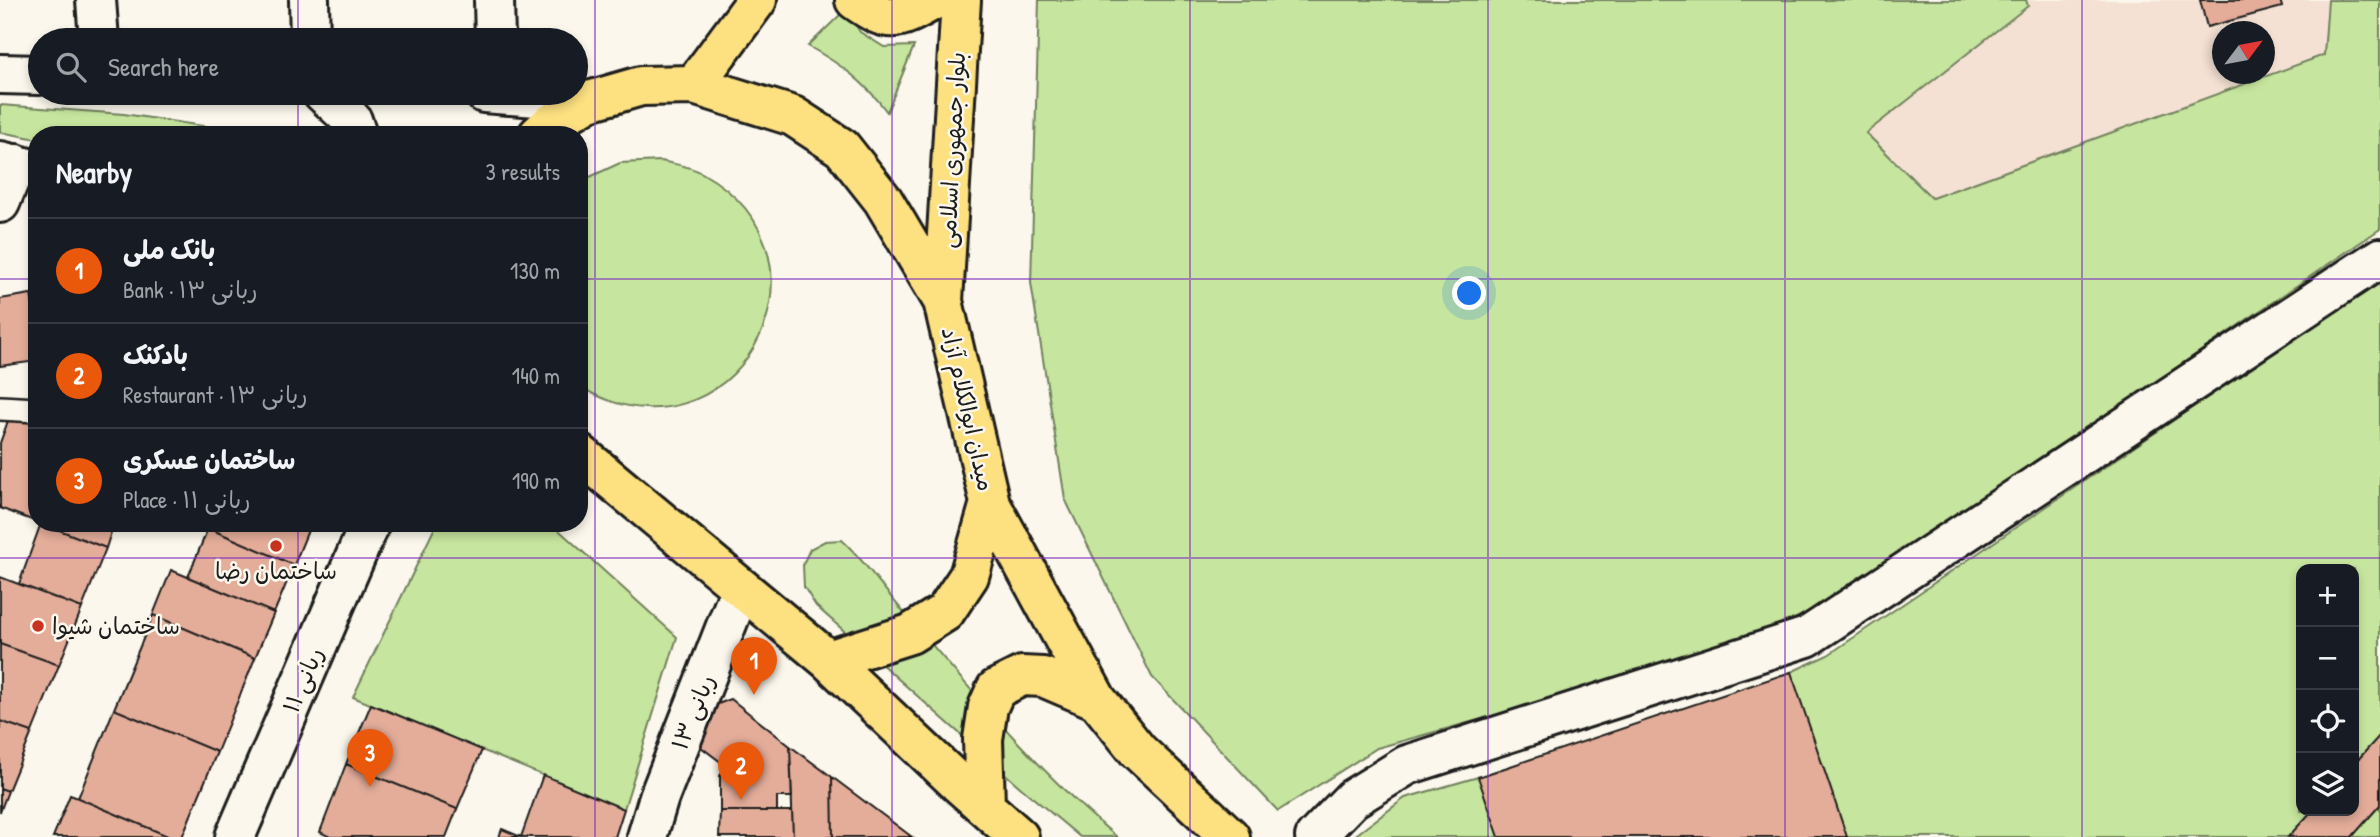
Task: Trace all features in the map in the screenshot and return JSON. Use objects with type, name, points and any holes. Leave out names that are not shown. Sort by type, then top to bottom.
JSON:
[{"type":"main road","points":[[694,85],[757,0]]},
{"type":"main road","points":[[855,0],[877,16],[903,18],[934,0]]},
{"type":"main road","name":"بلوار جمهوری اسلامی","points":[[943,301],[961,0]]},
{"type":"main road","name":"میدان ابوالکلام آزاد","points":[[589,101],[640,86],[694,85],[793,116],[842,148],[883,200],[943,301],[990,503],[969,576],[945,612],[910,634],[828,660]]},
{"type":"main road","name":"میدان ابوالکلام آزاد","points":[[548,126],[582,105]]},
{"type":"main road","points":[[588,460],[828,660],[1019,837]]},
{"type":"main road","points":[[990,503],[1097,700],[1138,751],[1230,837]]},
{"type":"main road","points":[[985,805],[983,739],[988,707],[996,689],[1022,676],[1043,677],[1097,700]]},
{"type":"street","points":[[96,0],[98,28]]},
{"type":"street","points":[[309,0],[310,28]]},
{"type":"street","points":[[494,0],[495,28]]},
{"type":"street","points":[[0,74],[28,75]]},
{"type":"street","points":[[336,105],[352,120],[354,126]]},
{"type":"street","points":[[0,203],[18,165]]},
{"type":"street","points":[[1315,837],[1352,799],[1408,765],[1807,637],[2380,258]]},
{"type":"street","name":"ربانی ۱۱","points":[[235,837],[366,532]]},
{"type":"street","name":"ربانی ۱۳","points":[[647,837],[659,797],[741,588]]},
{"type":"lane","points":[[0,408],[28,410]]},
{"type":"shaded area","points":[[2026,0],[2328,0],[2324,55],[2275,73],[2275,21],[2212,21],[2212,84],[2245,84],[1932,199],[1866,133],[2028,7]]},
{"type":"green space","points":[[1039,0],[2026,0],[2028,6],[1866,133],[1932,198],[2245,84],[2275,84],[2275,73],[2324,55],[2328,0],[2380,0],[2380,229],[1853,588],[1741,647],[1377,748],[1278,811],[1152,677],[1065,499],[1031,283]]},
{"type":"green space","points":[[846,9],[860,32],[884,47],[914,46],[887,112],[852,75],[808,46]]},
{"type":"green space","points":[[0,105],[124,114],[203,126],[28,126],[28,137],[0,132]]},
{"type":"green space","points":[[661,161],[702,173],[747,211],[769,256],[770,302],[754,346],[725,382],[683,404],[634,407],[588,389],[588,178],[620,163]]},
{"type":"green space","points":[[2380,280],[2380,837],[1353,837],[1405,798],[1478,777],[1791,672],[1828,655]]},
{"type":"green space","points":[[433,532],[561,532],[677,637],[624,809],[353,697]]},
{"type":"green space","points":[[842,540],[1034,760],[1117,837],[1080,837],[816,606],[804,587],[803,564],[810,549],[825,541]]},
{"type":"building","points":[[2200,0],[2280,0],[2282,7],[2230,21],[2212,21],[2212,26],[2207,27]]},
{"type":"building","points":[[28,294],[28,362],[0,366],[0,299]]},
{"type":"building","points":[[9,418],[28,419],[28,519],[0,508],[0,443]]},
{"type":"building","points":[[38,532],[64,532],[106,548],[82,608],[19,584]]},
{"type":"building","points":[[64,532],[111,532],[106,548]]},
{"type":"building","points":[[206,532],[217,532],[294,565],[274,613],[188,577]]},
{"type":"building","name":"ساختمان رضا","points":[[217,532],[307,532],[294,565]]},
{"type":"building","points":[[171,570],[274,613],[255,658],[153,615]]},
{"type":"building","name":"ساختمان شیوا","points":[[0,577],[82,608],[59,665],[0,644]]},
{"type":"building","points":[[153,615],[255,658],[217,752],[114,709]]},
{"type":"building","points":[[0,644],[59,665],[32,732],[0,721]]},
{"type":"building","points":[[1791,672],[1847,837],[1499,837],[1478,777]]},
{"type":"building","points":[[731,699],[790,746],[792,797],[777,797],[777,811],[720,811],[720,776],[726,766],[701,747],[710,707]]},
{"type":"building","points":[[371,704],[482,750],[457,809],[346,764]]},
{"type":"building","points":[[114,709],[217,752],[182,837],[170,837],[78,798]]},
{"type":"building","points":[[0,721],[32,732],[8,791],[0,788]]},
{"type":"building","points":[[2380,735],[2380,805],[2352,837],[2288,837],[2307,816],[2359,816],[2359,758]]},
{"type":"building","points":[[790,746],[832,777],[833,837],[793,837]]},
{"type":"building","points":[[346,764],[457,809],[446,837],[330,837],[320,832]]},
{"type":"building","points":[[543,775],[624,809],[615,837],[521,837]]},
{"type":"building","points":[[832,777],[912,837],[833,837]]},
{"type":"building","points":[[0,788],[8,791],[0,812]]},
{"type":"building","points":[[70,795],[78,798],[170,837],[53,837]]},
{"type":"building","points":[[720,811],[792,811],[793,837],[719,837]]},
{"type":"building","points":[[502,829],[521,837],[499,837]]},
{"type":"place","name":"ساختمان رضا","points":[[276,546]]},
{"type":"place","name":"ساختمان شیوا","points":[[38,626]]},
{"type":"place","name":"بانک ملی","points":[[754,695]]},
{"type":"place","name":"ساختمان عسکری","points":[[370,787]]},
{"type":"place","name":"بادکنک","points":[[741,800]]}]
